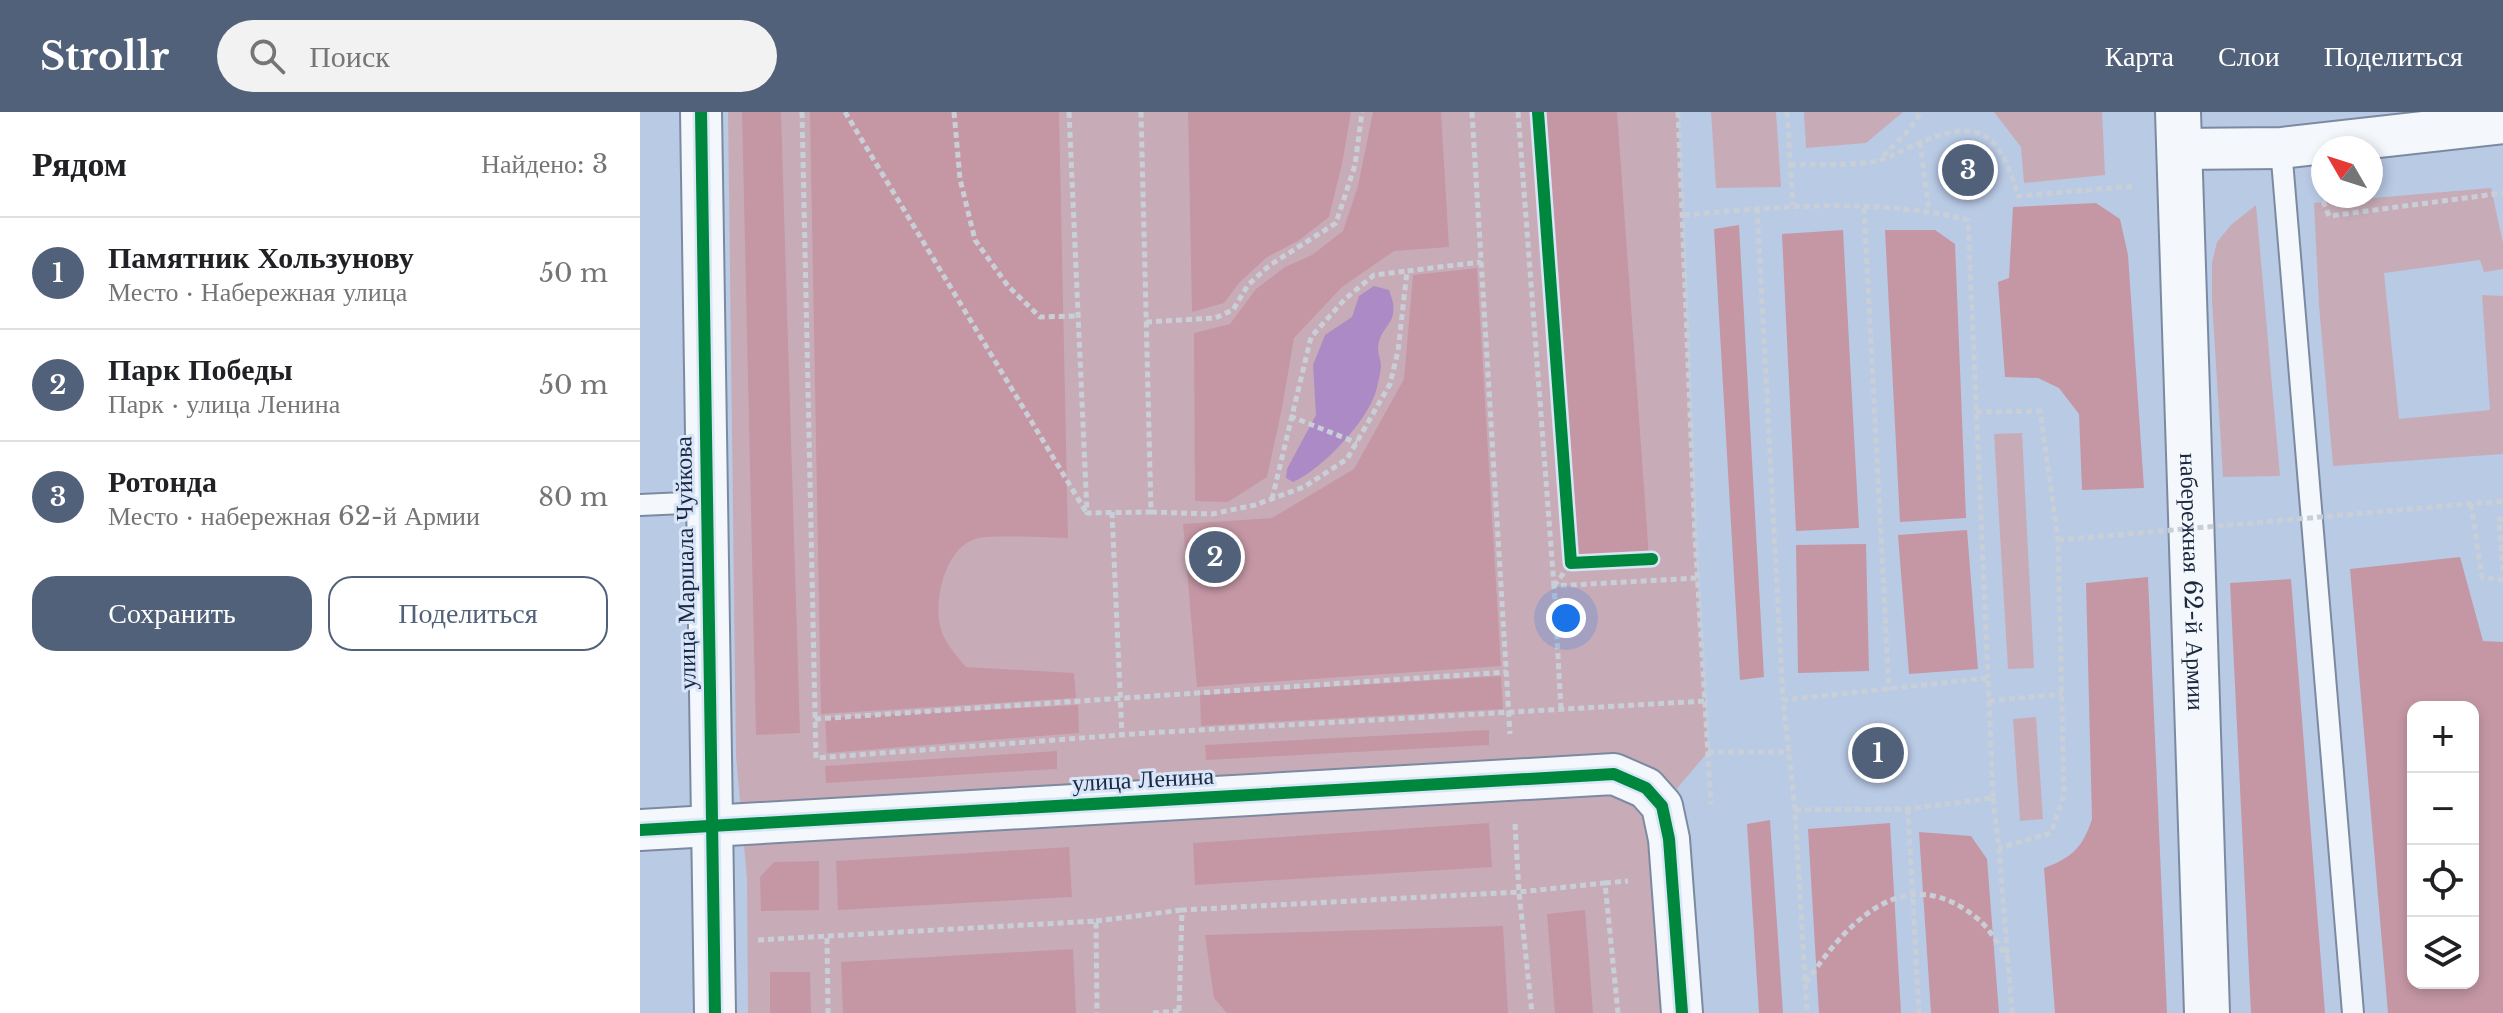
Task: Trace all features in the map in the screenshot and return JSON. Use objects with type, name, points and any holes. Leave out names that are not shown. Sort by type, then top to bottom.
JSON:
[{"type":"main road","name":"набережная 62-й Армии","points":[[2178,131],[2207,1013]]},
{"type":"street","name":"улица Маршала Чуйкова","points":[[701,112],[715,1013]]},
{"type":"street","name":"набережная 62-й Армии","points":[[2178,131],[2281,148],[2503,123]]},
{"type":"street","name":"улица Ленина","points":[[640,830],[1614,774],[1646,788],[1662,806],[1669,839],[1682,1013]]},
{"type":"lane","points":[[2281,148],[2353,1013]]},
{"type":"lane","points":[[640,505],[706,502]]},
{"type":"path","points":[[802,112],[816,758],[1705,701]]},
{"type":"path","points":[[845,112],[1087,513]]},
{"type":"path","points":[[954,112],[960,179],[975,240],[1008,286],[1040,317],[1078,316]]},
{"type":"path","points":[[1069,112],[1087,513]]},
{"type":"path","points":[[1141,112],[1151,512]]},
{"type":"path","points":[[1146,322],[1215,318],[1233,310],[1248,285],[1270,265],[1336,223],[1355,165],[1362,112]]},
{"type":"path","points":[[1472,112],[1509,713]]},
{"type":"path","points":[[1518,112],[1561,710]]},
{"type":"path","points":[[1678,112],[1697,578],[1712,813]]},
{"type":"path","points":[[1787,112],[1793,205]]},
{"type":"path","points":[[1879,161],[1909,130],[1921,112]]},
{"type":"path","points":[[1790,165],[1879,161],[1920,142],[1959,130],[1982,133],[1994,142],[2010,166],[2018,196]]},
{"type":"path","points":[[1920,142],[1929,210]]},
{"type":"path","points":[[1684,215],[1793,205],[1929,210],[1968,220],[1993,798],[2012,1013]]},
{"type":"path","points":[[1757,208],[1783,700],[1795,810],[1807,1013]]},
{"type":"path","points":[[1864,208],[1889,690]]},
{"type":"path","points":[[1272,499],[1311,337],[1345,299],[1374,275],[1481,262]]},
{"type":"path","points":[[1087,513],[1212,514],[1255,505],[1304,487],[1347,459],[1390,384],[1398,351],[1407,271]]},
{"type":"path","points":[[1976,412],[2040,411],[2058,540],[2064,795],[2051,833],[1999,848]]},
{"type":"path","points":[[1290,416],[1357,443]]},
{"type":"path","points":[[2058,540],[2503,501]]},
{"type":"path","points":[[2471,504],[2482,577],[2503,578],[2499,519],[2503,519]]},
{"type":"path","points":[[1112,512],[1122,736]]},
{"type":"path","points":[[1554,586],[1578,562],[1570,547]]},
{"type":"path","points":[[1554,586],[1697,578]]},
{"type":"path","points":[[815,719],[1507,672]]},
{"type":"path","points":[[1783,700],[1988,678]]},
{"type":"path","points":[[1989,701],[2062,694]]},
{"type":"path","points":[[1708,752],[1789,752]]},
{"type":"path","points":[[1795,810],[1908,809],[1993,798]]},
{"type":"path","points":[[1908,809],[1919,1013]]},
{"type":"path","points":[[747,940],[1096,921],[1182,910],[1519,892],[1605,883],[1618,1013]]},
{"type":"path","points":[[1519,892],[1532,1013]]},
{"type":"path","points":[[1805,984],[1831,946],[1854,923],[1882,904],[1913,893],[1949,901],[1979,920],[2008,958]]},
{"type":"path","points":[[1153,1013],[1179,1012],[1182,910]]},
{"type":"path","points":[[1096,921],[1097,1013]]},
{"type":"path","points":[[827,938],[828,1013]]},
{"type":"shaded area","points":[[728,112],[1678,112],[1695,537],[1708,752],[1662,806],[1682,1013],[748,1013],[747,879],[736,756]]},
{"type":"shaded area","points":[[742,112],[781,112],[800,733],[756,735]]},
{"type":"shaded area","points":[[810,112],[1059,112],[1068,538],[993,537],[975,539],[965,544],[956,553],[944,576],[939,614],[944,637],[966,667],[1074,673],[1076,698],[821,714]]},
{"type":"shaded area","points":[[1188,112],[1351,112],[1329,217],[1298,241],[1267,257],[1239,283],[1224,303],[1192,312]]},
{"type":"shaded area","points":[[1373,112],[1441,112],[1449,247],[1394,251],[1342,287],[1294,338],[1267,477],[1228,502],[1195,501],[1194,333],[1230,324],[1256,289],[1285,267],[1312,255],[1343,231],[1358,186]]},
{"type":"shaded area","points":[[1546,112],[1617,112],[1649,557],[1577,560]]},
{"type":"shaded area","points":[[1711,112],[1776,112],[1781,187],[1716,188]]},
{"type":"shaded area","points":[[1804,112],[1903,112],[1866,143],[1806,148]]},
{"type":"shaded area","points":[[1994,112],[2102,112],[2105,175],[2024,183],[2021,147]]},
{"type":"shaded area","points":[[2491,188],[2503,243],[2503,269],[2484,272],[2480,260],[2384,273],[2399,419],[2490,410],[2482,295],[2503,296],[2503,454],[2333,466],[2314,208],[2383,208],[2383,197]]},
{"type":"shaded area","points":[[2096,203],[2120,219],[2128,255],[2144,488],[2082,490],[2079,414],[2059,388],[2038,378],[2005,377],[1998,282],[2009,278],[2013,207]]},
{"type":"shaded area","points":[[2256,205],[2280,476],[2223,477],[2212,263],[2217,242],[2231,225]]},
{"type":"shaded area","points":[[1739,225],[1764,677],[1740,680],[1714,229]]},
{"type":"shaded area","points":[[1843,230],[1859,528],[1796,531],[1782,234]]},
{"type":"shaded area","points":[[1885,230],[1935,230],[1955,244],[1966,518],[1900,522]]},
{"type":"shaded area","points":[[1477,268],[1501,666],[1197,687],[1183,524],[1272,518],[1354,469],[1404,379],[1413,275]]},
{"type":"shaded area","points":[[1374,286],[1389,290],[1393,302],[1392,317],[1378,348],[1381,367],[1376,391],[1363,416],[1342,443],[1317,467],[1293,482],[1286,478],[1287,469],[1316,415],[1313,365],[1325,335],[1352,317],[1359,296]]},
{"type":"shaded area","points":[[2022,433],[2034,668],[2008,669],[1994,434]]},
{"type":"shaded area","points":[[1967,530],[1978,669],[1909,674],[1898,535]]},
{"type":"shaded area","points":[[1866,544],[1869,671],[1798,673],[1796,545]]},
{"type":"shaded area","points":[[2460,557],[2483,641],[2503,642],[2503,1013],[2388,1013],[2350,569]]},
{"type":"shaded area","points":[[2148,577],[2167,1013],[2055,1013],[2044,868],[2075,850],[2085,837],[2092,819],[2086,583]]},
{"type":"shaded area","points":[[2291,579],[2325,1013],[2251,1013],[2230,583]]},
{"type":"shaded area","points":[[1501,676],[1503,709],[1201,726],[1200,695]]},
{"type":"shaded area","points":[[1078,705],[1079,733],[827,753],[825,718]]},
{"type":"shaded area","points":[[2036,717],[2043,819],[2020,821],[2013,719]]},
{"type":"shaded area","points":[[1489,730],[1489,745],[1206,760],[1205,745]]},
{"type":"shaded area","points":[[1057,751],[1057,769],[826,783],[825,766]]},
{"type":"shaded area","points":[[1770,820],[1783,1013],[1759,1013],[1747,824]]},
{"type":"shaded area","points":[[1489,823],[1492,867],[1195,885],[1193,843]]},
{"type":"shaded area","points":[[1890,823],[1901,1013],[1819,1013],[1808,829]]},
{"type":"shaded area","points":[[1919,832],[1971,836],[1987,859],[1999,1013],[1931,1013]]},
{"type":"shaded area","points":[[1069,847],[1072,897],[838,910],[836,861]]},
{"type":"shaded area","points":[[819,861],[819,910],[761,911],[760,877],[774,862]]},
{"type":"shaded area","points":[[1585,910],[1593,1013],[1555,1013],[1547,914]]},
{"type":"shaded area","points":[[1503,926],[1508,1013],[1227,1013],[1214,998],[1205,935]]},
{"type":"shaded area","points":[[1073,949],[1076,1013],[843,1013],[841,962]]},
{"type":"shaded area","points":[[770,972],[810,972],[811,1013],[770,1013]]},
{"type":"cycle path","points":[[701,112],[715,1013]]},
{"type":"cycle path","points":[[1538,112],[1571,563],[1652,559]]},
{"type":"cycle path","points":[[640,830],[1614,774],[1646,788],[1662,806],[1669,839],[1682,1013]]},
{"type":"place","name":"Ротонда","points":[[1968,170]]},
{"type":"place","name":"Парк Победы","points":[[1215,557]]},
{"type":"place","name":"Памятник Хользунову","points":[[1878,753]]}]
